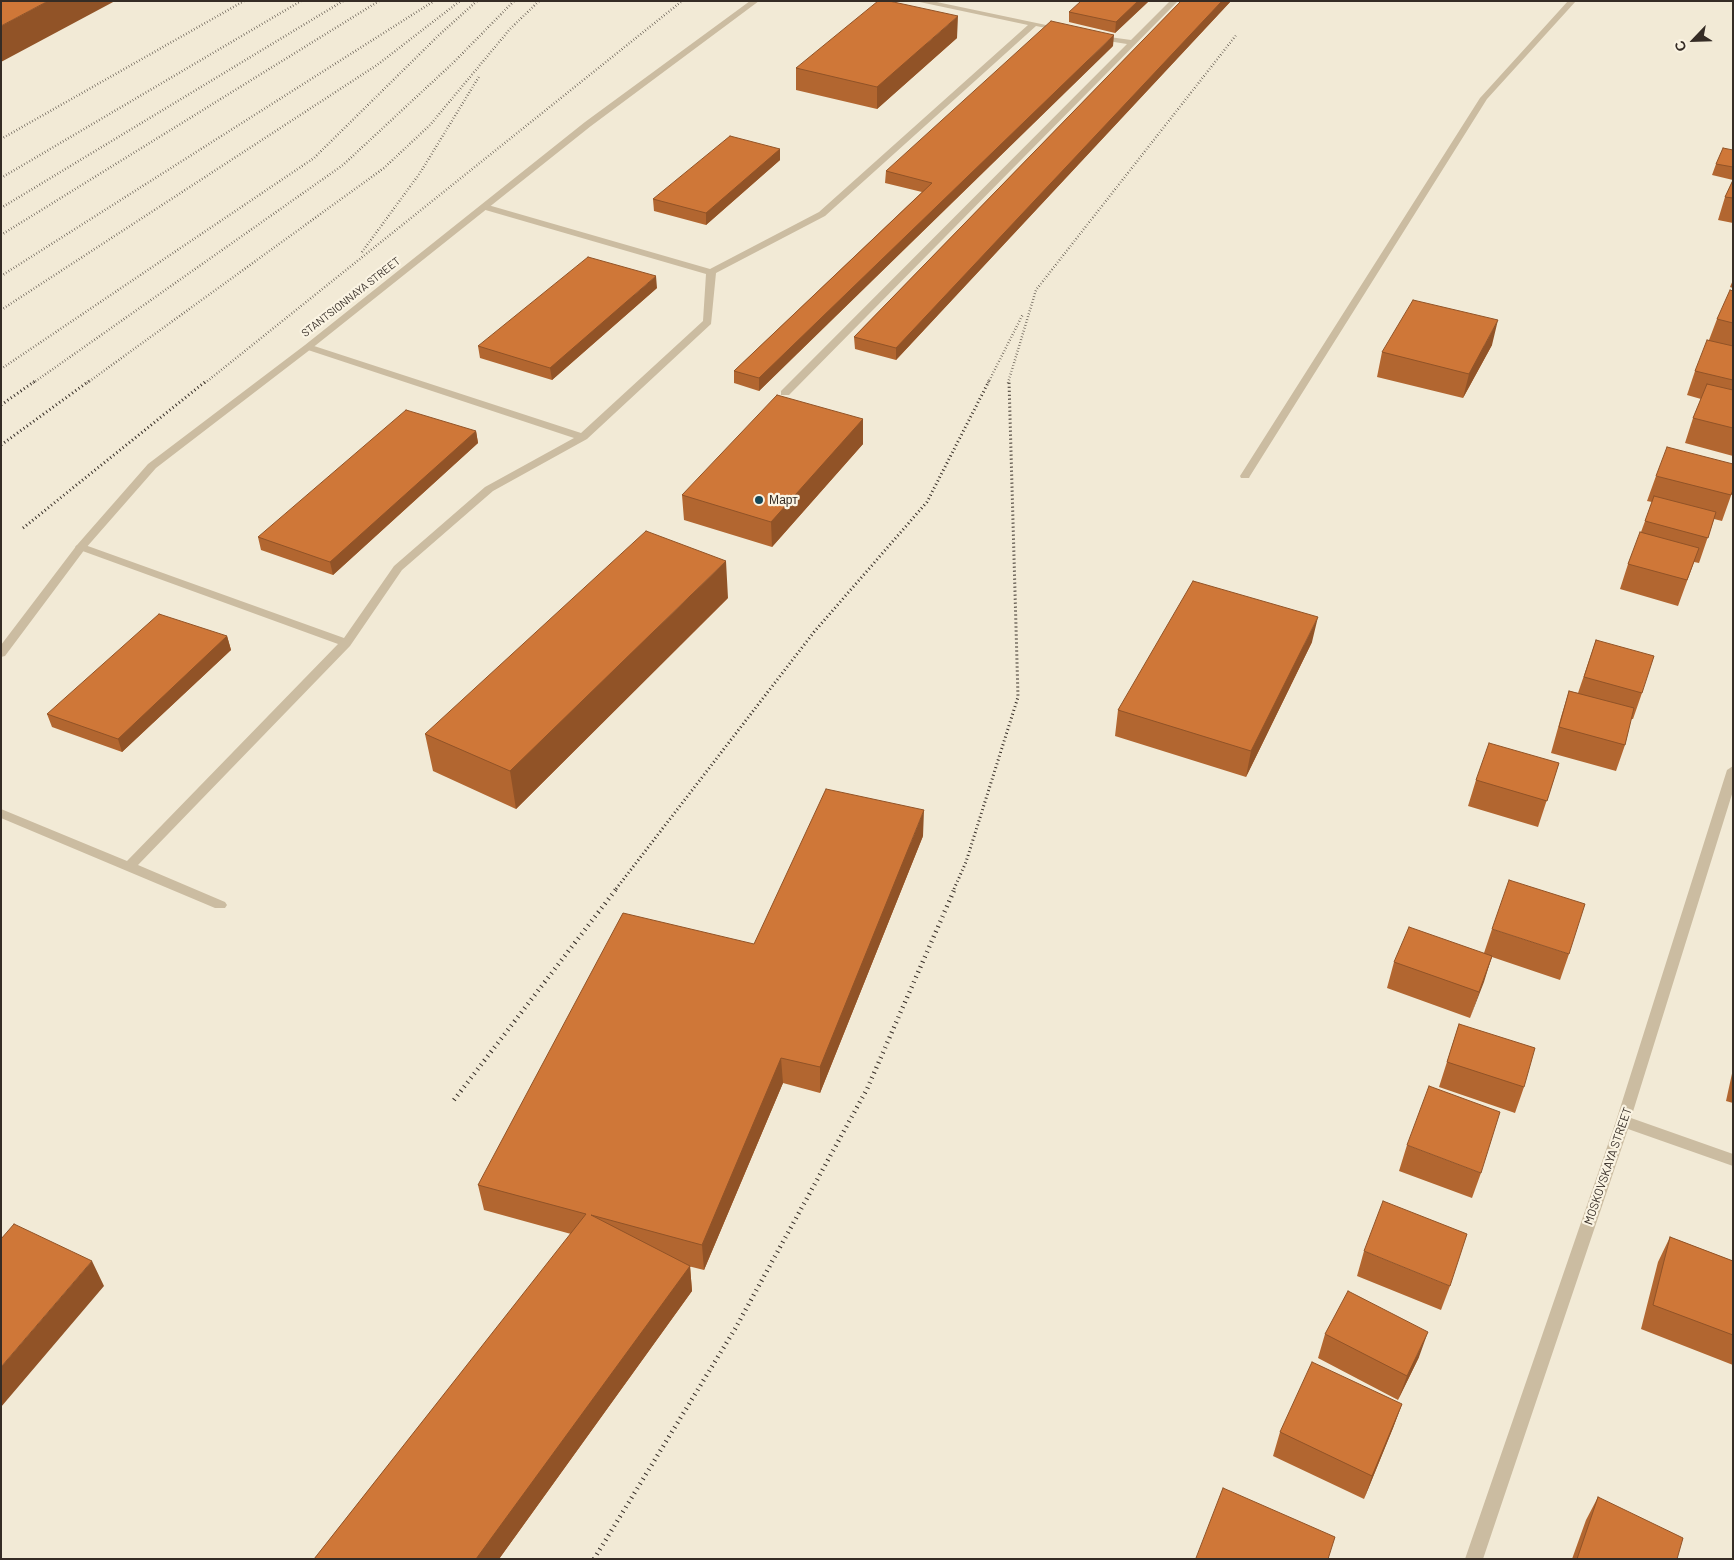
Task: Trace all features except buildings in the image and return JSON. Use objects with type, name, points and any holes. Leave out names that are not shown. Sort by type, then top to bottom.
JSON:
[{"type":"street","name":"STANTSIONNAYA STREET","points":[[1,652],[82,547],[152,466],[308,347],[588,124],[755,1]]},
{"type":"street","points":[[919,1],[1070,31]]},
{"type":"street","points":[[785,393],[1174,1]]},
{"type":"street","points":[[1245,476],[1484,98],[1572,1]]},
{"type":"street","points":[[485,207],[711,272],[822,214],[1034,24]]},
{"type":"street","points":[[1088,34],[1132,43]]},
{"type":"street","points":[[129,867],[346,644],[398,568],[482,495],[583,437],[708,322],[711,272]]},
{"type":"street","points":[[308,347],[583,437]]},
{"type":"street","points":[[82,547],[346,644]]},
{"type":"street","name":"MOSKOVSKAYA STREET","points":[[1474,1559],[1623,1121],[1733,770]]},
{"type":"street","points":[[1,813],[220,906]]},
{"type":"street","points":[[1623,1121],[1733,1160]]},
{"type":"railway","points":[[1,139],[244,1]]},
{"type":"railway","points":[[1,178],[301,1]]},
{"type":"railway","points":[[1,208],[343,1]]},
{"type":"railway","points":[[1,235],[379,1]]},
{"type":"railway","points":[[1,276],[434,1]]},
{"type":"railway","points":[[1,310],[377,65],[460,1]]},
{"type":"railway","points":[[1,369],[314,158],[438,36],[477,1]]},
{"type":"railway","points":[[33,383],[343,165],[454,62],[514,1]]},
{"type":"railway","points":[[87,383],[384,168],[430,125],[510,29],[539,1]]},
{"type":"railway","points":[[205,383],[682,1]]},
{"type":"railway","points":[[1008,383],[1036,290],[1237,34]]},
{"type":"railway","points":[[362,252],[420,173],[480,75]]},
{"type":"railway","points":[[988,383],[1023,314]]},
{"type":"railway","points":[[1,405],[35,381]]},
{"type":"railway","points":[[1,445],[89,381]]},
{"type":"railway","points":[[23,528],[206,381]]},
{"type":"railway","points":[[616,889],[814,632],[927,502],[989,381]]},
{"type":"railway","points":[[954,889],[966,862],[1018,697],[1009,381]]},
{"type":"railway","points":[[454,1100],[617,888]]},
{"type":"railway","points":[[594,1559],[735,1329],[867,1089],[955,888]]},
{"type":"place","name":"Март","points":[[759,500]]}]
